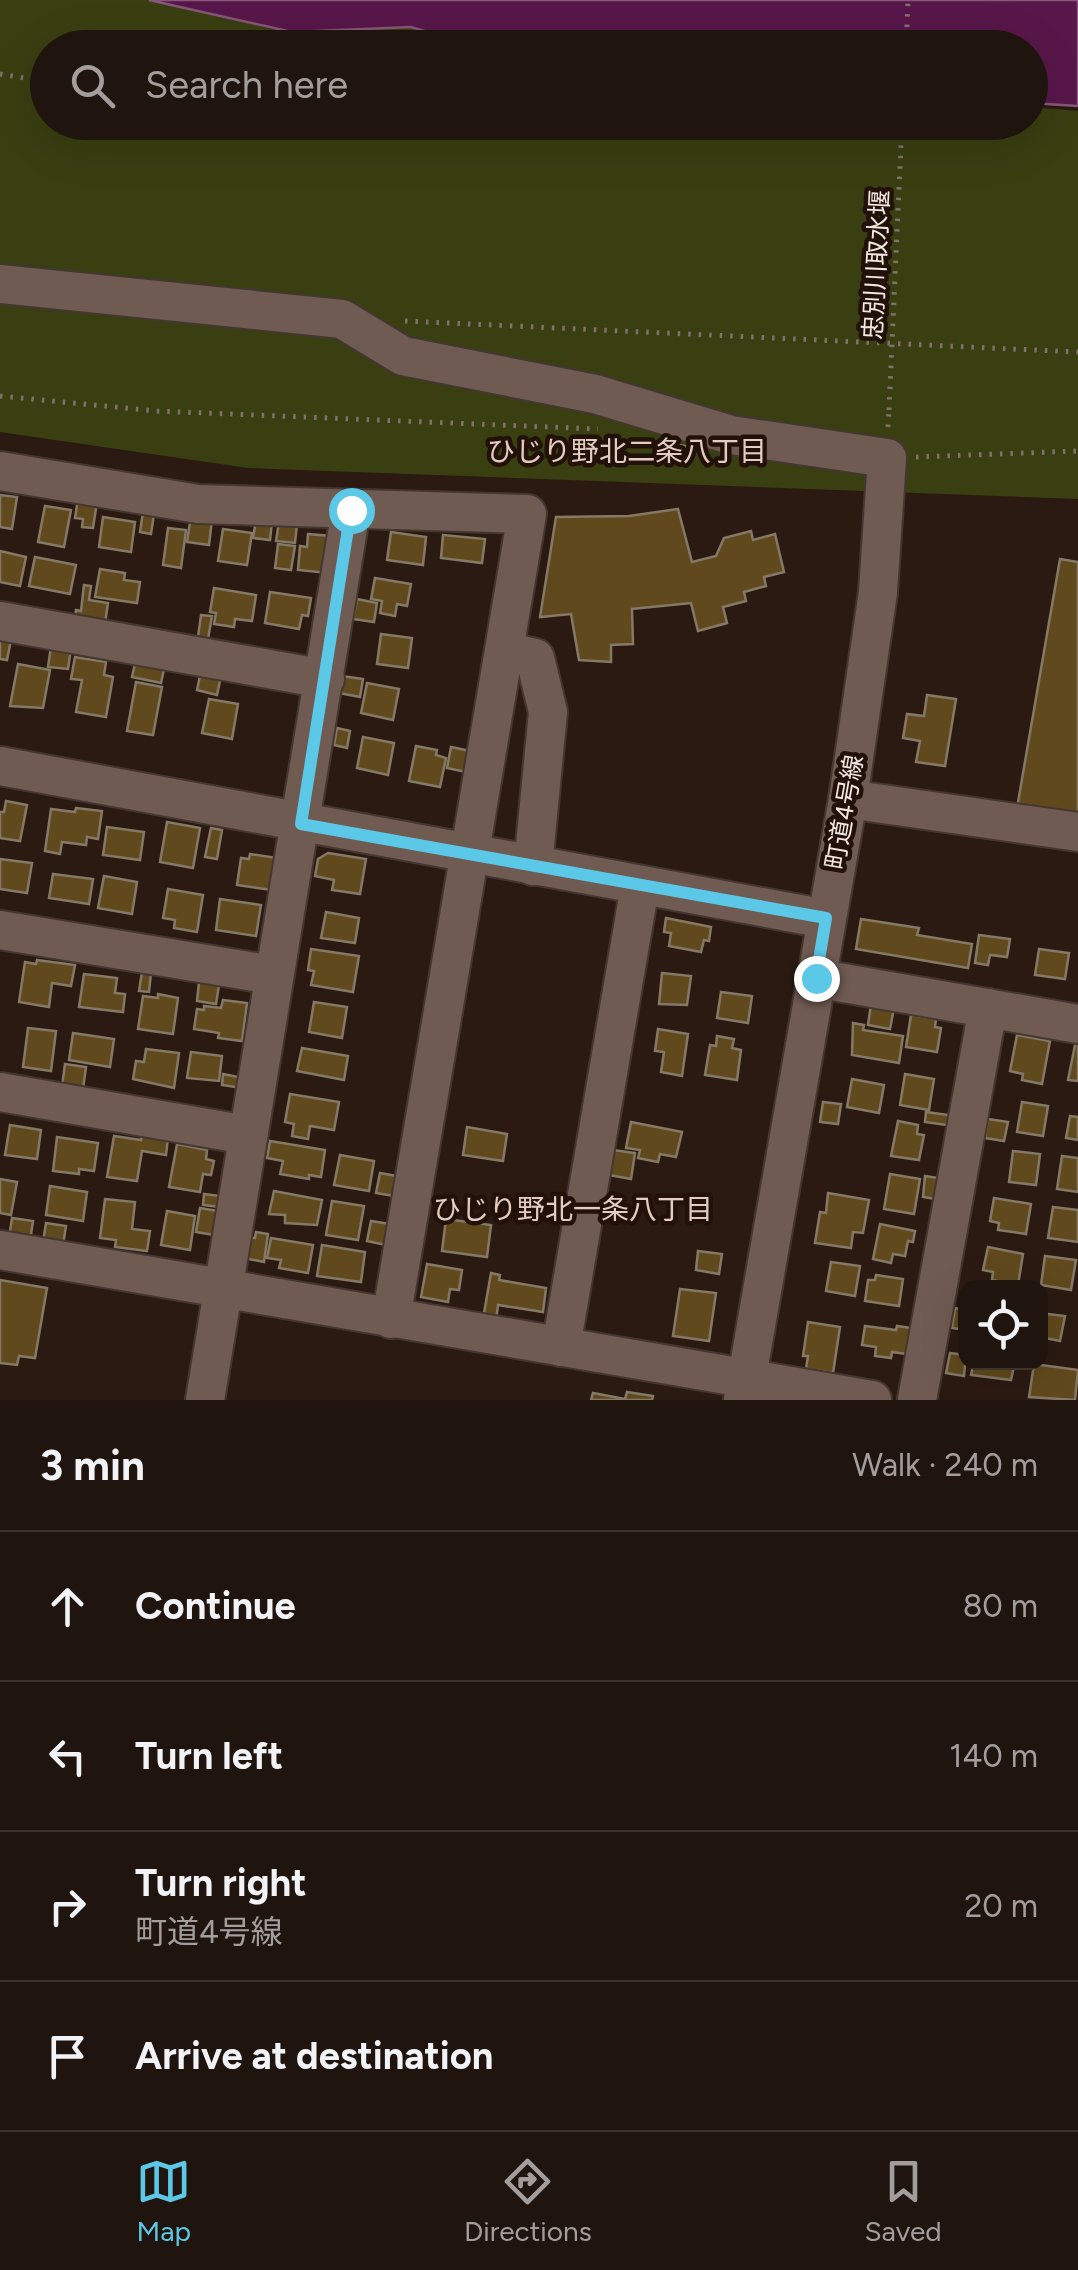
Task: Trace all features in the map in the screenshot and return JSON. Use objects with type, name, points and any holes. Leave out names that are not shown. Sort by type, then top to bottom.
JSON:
[{"type":"street","points":[[0,284],[342,319],[403,356],[595,394],[731,435],[887,458]]},
{"type":"street","name":"町道4号線","points":[[745,1389],[848,799],[878,592],[887,458]]},
{"type":"street","points":[[0,471],[198,504],[527,514],[391,1320]]},
{"type":"street","points":[[205,1400],[220,1289],[326,679],[351,510]]},
{"type":"street","points":[[0,622],[326,679]]},
{"type":"street","points":[[505,651],[535,658],[548,712],[534,866]]},
{"type":"street","points":[[0,766],[826,918]]},
{"type":"street","points":[[848,799],[1078,832]]},
{"type":"street","points":[[561,1347],[640,886]]},
{"type":"street","points":[[0,930],[272,975]]},
{"type":"street","points":[[816,978],[1078,1024]]},
{"type":"street","points":[[917,1400],[988,1008]]},
{"type":"street","points":[[0,1092],[247,1135]]},
{"type":"street","points":[[0,1250],[561,1347],[745,1389],[872,1400]]},
{"type":"path","points":[[907,30],[908,0]]},
{"type":"path","points":[[0,74],[30,79]]},
{"type":"path","name":"忠別川取水堰","points":[[889,410],[901,140]]},
{"type":"path","points":[[402,321],[1078,352]]},
{"type":"path","points":[[0,396],[156,411],[599,429]]},
{"type":"path","points":[[887,458],[1078,451]]},
{"type":"green space","points":[[0,0],[149,0],[283,30],[30,30],[30,140],[1048,140],[1048,108],[1078,111],[1078,499],[248,468],[0,432]]},
{"type":"green space","points":[[412,27],[422,30],[340,30]]},
{"type":"shaded area","points":[[149,0],[1078,0],[1078,106],[1048,104],[1048,30],[283,30]]},
{"type":"building","points":[[663,444],[685,446],[684,464],[661,462]]},
{"type":"building","points":[[0,495],[17,497],[12,529],[0,527]]},
{"type":"building","points":[[78,499],[97,502],[93,528],[82,527],[83,519],[75,518]]},
{"type":"building","points":[[45,506],[71,510],[64,547],[38,542]]},
{"type":"building","points":[[678,509],[692,562],[716,556],[724,538],[751,531],[753,540],[775,534],[784,572],[764,577],[766,586],[744,592],[746,601],[723,607],[727,623],[698,631],[691,603],[632,609],[633,644],[611,645],[611,662],[579,660],[571,614],[540,617],[556,517],[629,516]]},
{"type":"building","points":[[143,512],[154,514],[151,534],[140,532]]},
{"type":"building","points":[[191,516],[212,520],[209,545],[187,542]]},
{"type":"building","points":[[103,517],[135,522],[131,552],[99,547]]},
{"type":"building","points":[[256,520],[272,522],[270,540],[253,538]]},
{"type":"building","points":[[279,522],[297,524],[295,543],[276,541]]},
{"type":"building","points":[[168,528],[186,530],[181,568],[163,565]]},
{"type":"building","points":[[223,529],[252,533],[247,565],[218,561]]},
{"type":"building","points":[[391,532],[426,537],[423,565],[387,560]]},
{"type":"building","points":[[308,534],[331,536],[327,573],[298,570],[300,546],[307,547]]},
{"type":"building","points":[[443,535],[485,539],[482,563],[441,558]]},
{"type":"building","points":[[278,544],[295,546],[291,570],[275,568]]},
{"type":"building","points":[[0,551],[26,557],[20,586],[0,582]]},
{"type":"building","points":[[35,557],[76,565],[70,594],[29,586]]},
{"type":"building","points":[[1060,559],[1078,562],[1078,818],[1017,808]]},
{"type":"building","points":[[100,569],[125,573],[124,580],[140,582],[137,603],[95,597]]},
{"type":"building","points":[[375,578],[411,584],[407,606],[397,604],[395,616],[380,613],[382,601],[371,599]]},
{"type":"building","points":[[84,585],[91,586],[89,600],[108,603],[105,624],[75,619],[76,610],[81,611]]},
{"type":"building","points":[[214,588],[256,595],[252,621],[235,619],[234,627],[214,624],[216,613],[210,612]]},
{"type":"building","points":[[270,592],[311,598],[308,616],[302,615],[299,629],[265,623]]},
{"type":"building","points":[[357,599],[377,603],[374,622],[353,619]]},
{"type":"building","points":[[201,615],[212,616],[208,639],[198,637]]},
{"type":"building","points":[[381,634],[412,638],[408,668],[377,664]]},
{"type":"building","points":[[0,637],[11,640],[7,660],[0,659]]},
{"type":"building","points":[[51,646],[71,649],[68,669],[48,667]]},
{"type":"building","points":[[75,657],[106,662],[104,675],[113,677],[106,717],[76,712],[82,680],[71,679]]},
{"type":"building","points":[[136,659],[165,665],[161,683],[132,677]]},
{"type":"building","points":[[18,664],[50,670],[43,708],[10,706]]},
{"type":"building","points":[[201,671],[221,676],[217,695],[197,690]]},
{"type":"building","points":[[342,676],[363,679],[360,697],[339,693]]},
{"type":"building","points":[[136,682],[162,687],[153,735],[127,731]]},
{"type":"building","points":[[367,683],[399,689],[393,720],[361,713]]},
{"type":"building","points":[[927,695],[956,699],[945,766],[916,762],[920,741],[903,738],[907,714],[924,716]]},
{"type":"building","points":[[209,699],[238,704],[232,739],[202,733]]},
{"type":"building","points":[[337,728],[350,731],[347,748],[334,745]]},
{"type":"building","points":[[363,737],[394,743],[388,775],[357,768]]},
{"type":"building","points":[[416,746],[437,750],[436,755],[446,758],[440,787],[409,781]]},
{"type":"building","points":[[451,747],[470,751],[466,772],[447,768]]},
{"type":"building","points":[[6,801],[27,805],[20,841],[0,838],[0,812],[4,812]]},
{"type":"building","points":[[76,808],[102,811],[98,839],[87,837],[86,845],[62,842],[60,854],[45,851],[51,809],[75,812]]},
{"type":"building","points":[[167,822],[200,828],[193,868],[160,862]]},
{"type":"building","points":[[107,827],[144,832],[140,860],[103,855]]},
{"type":"building","points":[[211,828],[222,830],[217,859],[205,857]]},
{"type":"building","points":[[328,853],[366,859],[360,894],[332,890],[334,880],[315,876],[318,859]]},
{"type":"building","points":[[250,854],[277,858],[272,890],[237,885],[241,858],[249,859]]},
{"type":"building","points":[[0,859],[32,863],[27,893],[0,889]]},
{"type":"building","points":[[53,874],[93,879],[89,904],[49,898]]},
{"type":"building","points":[[104,876],[137,882],[132,914],[98,908]]},
{"type":"building","points":[[168,889],[203,895],[197,932],[174,928],[175,920],[163,918]]},
{"type":"building","points":[[220,899],[261,905],[256,936],[216,930]]},
{"type":"building","points":[[326,912],[359,918],[355,943],[321,938]]},
{"type":"building","points":[[666,918],[711,927],[709,941],[704,940],[701,952],[669,946],[671,933],[664,932]]},
{"type":"building","points":[[861,919],[919,928],[917,935],[972,944],[968,968],[856,949]]},
{"type":"building","points":[[979,935],[1010,939],[1007,957],[990,955],[988,965],[975,963]]},
{"type":"building","points":[[311,949],[359,956],[353,992],[311,985]]},
{"type":"building","points":[[1039,949],[1069,953],[1065,979],[1035,975]]},
{"type":"building","points":[[37,960],[75,965],[71,986],[52,983],[49,1007],[19,1002],[25,962],[36,964]]},
{"type":"building","points":[[142,972],[151,973],[149,992],[139,991]]},
{"type":"building","points":[[662,973],[691,976],[687,1005],[659,1004]]},
{"type":"building","points":[[84,974],[117,978],[115,993],[125,994],[123,1012],[79,1007]]},
{"type":"building","points":[[199,982],[219,985],[216,1004],[197,1001]]},
{"type":"building","points":[[721,992],[752,996],[748,1023],[717,1018]]},
{"type":"building","points":[[158,994],[178,998],[173,1034],[138,1029],[143,996],[158,998]]},
{"type":"building","points":[[223,1000],[247,1003],[242,1041],[194,1029],[197,1009],[221,1008]]},
{"type":"building","points":[[314,1002],[347,1007],[342,1038],[309,1032]]},
{"type":"building","points":[[871,1004],[894,1008],[890,1029],[868,1025]]},
{"type":"building","points":[[911,1015],[936,1019],[935,1027],[941,1028],[937,1052],[906,1047]]},
{"type":"building","points":[[853,1023],[864,1025],[863,1030],[903,1036],[899,1063],[852,1055]]},
{"type":"building","points":[[28,1028],[56,1031],[51,1071],[23,1067]]},
{"type":"building","points":[[658,1029],[688,1034],[682,1076],[661,1072],[664,1052],[655,1051]]},
{"type":"building","points":[[73,1033],[114,1039],[110,1067],[69,1060]]},
{"type":"building","points":[[1017,1035],[1050,1041],[1042,1084],[1022,1080],[1023,1074],[1010,1071]]},
{"type":"building","points":[[717,1036],[734,1039],[732,1048],[741,1050],[737,1080],[705,1075],[710,1045],[716,1046]]},
{"type":"building","points":[[1078,1041],[1078,1081],[1068,1080]]},
{"type":"building","points":[[302,1048],[348,1056],[344,1080],[297,1071]]},
{"type":"building","points":[[146,1049],[179,1053],[174,1088],[133,1079],[136,1061],[144,1062]]},
{"type":"building","points":[[191,1052],[222,1056],[219,1081],[187,1078]]},
{"type":"building","points":[[65,1064],[86,1067],[83,1089],[62,1086]]},
{"type":"building","points":[[223,1074],[243,1078],[242,1088],[222,1085]]},
{"type":"building","points":[[905,1074],[934,1079],[929,1110],[900,1105]]},
{"type":"building","points":[[852,1079],[884,1085],[879,1113],[847,1107]]},
{"type":"building","points":[[290,1094],[339,1102],[334,1130],[310,1126],[308,1139],[292,1136],[294,1124],[285,1122]]},
{"type":"building","points":[[823,1102],[841,1104],[838,1124],[820,1122]]},
{"type":"building","points":[[1022,1102],[1048,1106],[1043,1136],[1017,1132]]},
{"type":"building","points":[[926,1112],[956,1116],[954,1126],[925,1122]]},
{"type":"building","points":[[1070,1116],[1078,1117],[1078,1140],[1066,1138]]},
{"type":"building","points":[[988,1119],[1008,1122],[1004,1141],[985,1138]]},
{"type":"building","points":[[898,1121],[918,1125],[917,1134],[924,1135],[919,1160],[891,1156]]},
{"type":"building","points":[[631,1122],[682,1132],[676,1157],[660,1154],[658,1162],[638,1158],[640,1150],[626,1148]]},
{"type":"building","points":[[10,1125],[41,1130],[37,1159],[5,1155]]},
{"type":"building","points":[[467,1127],[507,1134],[503,1161],[463,1155]]},
{"type":"building","points":[[142,1134],[168,1138],[166,1155],[142,1151],[137,1181],[107,1177],[114,1136],[141,1140]]},
{"type":"building","points":[[57,1137],[98,1143],[94,1171],[53,1171]]},
{"type":"building","points":[[270,1141],[325,1150],[321,1177],[280,1174],[283,1161],[267,1158]]},
{"type":"building","points":[[177,1144],[207,1150],[206,1159],[214,1161],[211,1175],[203,1174],[200,1192],[169,1187]]},
{"type":"building","points":[[613,1150],[635,1153],[631,1179],[609,1175]]},
{"type":"building","points":[[1013,1151],[1040,1154],[1036,1185],[1009,1182]]},
{"type":"building","points":[[340,1155],[374,1161],[369,1191],[334,1185]]},
{"type":"building","points":[[1062,1156],[1078,1158],[1078,1192],[1057,1189]]},
{"type":"building","points":[[380,1173],[397,1176],[394,1196],[376,1193]]},
{"type":"building","points":[[890,1174],[920,1179],[914,1214],[884,1209]]},
{"type":"building","points":[[925,1176],[945,1179],[942,1200],[923,1197]]},
{"type":"building","points":[[0,1179],[17,1182],[11,1215],[0,1213]]},
{"type":"building","points":[[50,1186],[87,1192],[83,1221],[46,1215]]},
{"type":"building","points":[[274,1191],[322,1200],[317,1225],[285,1223],[285,1215],[269,1214]]},
{"type":"building","points":[[828,1193],[869,1200],[863,1233],[853,1232],[851,1248],[815,1243],[820,1212],[826,1213]]},
{"type":"building","points":[[204,1194],[221,1196],[220,1207],[203,1205]]},
{"type":"building","points":[[994,1198],[1031,1204],[1026,1234],[998,1230],[999,1223],[990,1221]]},
{"type":"building","points":[[105,1199],[135,1202],[132,1229],[150,1231],[147,1251],[115,1247],[116,1240],[100,1238]]},
{"type":"building","points":[[332,1201],[364,1206],[358,1240],[326,1235]]},
{"type":"building","points":[[1053,1207],[1078,1210],[1078,1242],[1048,1238]]},
{"type":"building","points":[[200,1208],[218,1211],[214,1235],[196,1232]]},
{"type":"building","points":[[167,1211],[195,1216],[190,1250],[161,1245]]},
{"type":"building","points":[[12,1218],[33,1221],[30,1241],[9,1238]]},
{"type":"building","points":[[446,1219],[491,1225],[487,1257],[442,1251]]},
{"type":"building","points":[[371,1221],[390,1224],[386,1245],[367,1241]]},
{"type":"building","points":[[46,1223],[66,1226],[63,1245],[43,1242]]},
{"type":"building","points":[[880,1224],[915,1231],[905,1256],[893,1254],[891,1263],[873,1259]]},
{"type":"building","points":[[256,1232],[268,1234],[264,1262],[244,1258],[248,1237],[255,1238]]},
{"type":"building","points":[[271,1238],[313,1245],[308,1273],[279,1268],[281,1260],[267,1258]]},
{"type":"building","points":[[322,1245],[365,1252],[361,1282],[317,1276]]},
{"type":"building","points":[[988,1247],[1023,1254],[1019,1280],[992,1280],[993,1272],[983,1270]]},
{"type":"building","points":[[698,1251],[722,1254],[719,1274],[696,1270]]},
{"type":"building","points":[[1045,1256],[1076,1260],[1071,1290],[1048,1286],[1048,1280],[1042,1280]]},
{"type":"building","points":[[831,1262],[860,1266],[855,1296],[826,1291]]},
{"type":"building","points":[[427,1264],[462,1270],[459,1290],[450,1289],[448,1302],[421,1297]]},
{"type":"building","points":[[491,1273],[500,1275],[499,1280],[546,1288],[543,1312],[498,1305],[496,1321],[483,1319]]},
{"type":"building","points":[[876,1275],[903,1279],[899,1306],[865,1301],[868,1280],[875,1280]]},
{"type":"building","points":[[0,1280],[47,1288],[35,1358],[19,1356],[17,1365],[0,1363]]},
{"type":"building","points":[[680,1289],[716,1293],[709,1341],[673,1336]]},
{"type":"building","points":[[955,1308],[958,1309],[958,1329],[952,1328]]},
{"type":"building","points":[[1048,1314],[1065,1316],[1060,1341],[1048,1339]]},
{"type":"building","points":[[808,1322],[840,1327],[833,1373],[806,1369],[808,1356],[803,1356]]},
{"type":"building","points":[[865,1326],[918,1329],[914,1355],[892,1352],[891,1358],[875,1356],[876,1347],[862,1345]]},
{"type":"building","points":[[950,1353],[958,1354],[958,1370],[965,1370],[964,1376],[946,1373]]},
{"type":"building","points":[[1048,1366],[1078,1370],[1075,1400],[1029,1397],[1033,1370],[1048,1370]]},
{"type":"building","points":[[972,1370],[1013,1370],[1011,1380],[971,1375]]},
{"type":"building","points":[[627,1392],[653,1396],[652,1400],[591,1400],[593,1393],[625,1399]]},
{"type":"district","name":"ひじり野北二条八丁目","points":[[627,451]]},
{"type":"district","name":"ひじり野北一条八丁目","points":[[573,1209]]},
{"type":"route","points":[[351,510],[301,824],[826,918],[816,978]]}]
